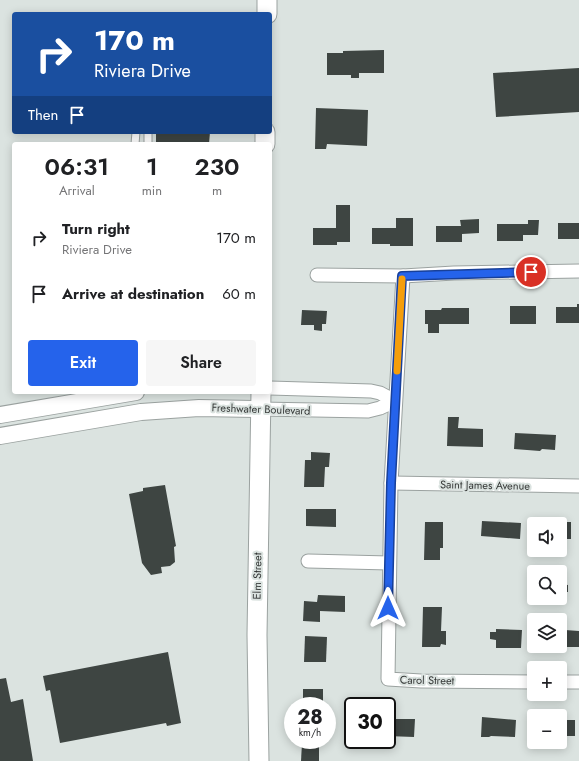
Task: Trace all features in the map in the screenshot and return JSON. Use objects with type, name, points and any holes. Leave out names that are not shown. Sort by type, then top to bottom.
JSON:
[{"type":"main road","points":[[267,0],[267,12]]},
{"type":"main road","name":"Elm Street","points":[[259,761],[257,635],[260,401]]},
{"type":"street","points":[[317,275],[402,276],[579,271]]},
{"type":"street","name":"Carol Street","points":[[402,276],[391,483],[388,679],[421,681],[527,682]]},
{"type":"street","name":"Freshwater Boulevard","points":[[272,388],[371,391],[380,393],[395,401]]},
{"type":"street","points":[[0,415],[124,394]]},
{"type":"street","name":"Freshwater Boulevard","points":[[0,436],[141,412],[199,408],[260,401],[368,411],[380,408],[395,401]]},
{"type":"street","name":"Saint James Avenue","points":[[391,483],[579,486]]},
{"type":"street","points":[[308,561],[389,563]]},
{"type":"street","points":[[567,682],[579,682]]},
{"type":"building","points":[[384,50],[384,73],[359,73],[359,78],[351,78],[351,75],[327,75],[327,53]]},
{"type":"building","points":[[579,68],[579,112],[496,117],[493,73]]},
{"type":"building","points":[[316,108],[368,110],[367,146],[327,144],[326,149],[315,149]]},
{"type":"building","points":[[156,134],[210,134],[209,142],[156,142]]},
{"type":"building","points":[[336,205],[350,205],[350,242],[337,242],[337,245],[313,245],[313,228],[336,228]]},
{"type":"building","points":[[396,218],[413,218],[413,246],[372,244],[372,228],[396,228]]},
{"type":"building","points":[[479,219],[479,233],[462,234],[462,242],[436,242],[436,226],[461,226],[460,220]]},
{"type":"building","points":[[528,220],[539,220],[538,235],[523,235],[523,241],[497,241],[497,224],[528,224]]},
{"type":"building","points":[[558,223],[579,223],[579,239],[558,239]]},
{"type":"building","points":[[577,304],[579,304],[579,323],[556,323],[556,307],[577,307]]},
{"type":"building","points":[[510,306],[536,306],[536,324],[510,324]]},
{"type":"building","points":[[442,308],[469,308],[469,324],[439,324],[439,333],[428,333],[428,324],[425,324],[425,310],[441,310]]},
{"type":"building","points":[[302,310],[327,311],[326,324],[322,324],[322,331],[314,330],[314,325],[301,325]]},
{"type":"building","points":[[448,417],[459,417],[458,428],[483,429],[483,447],[447,446]]},
{"type":"building","points":[[515,433],[556,435],[555,450],[542,449],[540,451],[514,449]]},
{"type":"building","points":[[311,452],[330,453],[329,467],[325,467],[324,487],[304,487],[305,460],[311,460]]},
{"type":"building","points":[[165,485],[176,546],[174,547],[175,562],[170,566],[161,567],[162,573],[151,575],[142,563],[129,494],[143,491],[143,488]]},
{"type":"building","points":[[306,509],[336,509],[336,527],[306,526]]},
{"type":"building","points":[[482,521],[521,523],[520,539],[481,536]]},
{"type":"building","points":[[425,522],[443,522],[443,548],[440,548],[440,560],[424,560]]},
{"type":"building","points":[[567,522],[571,522],[571,539],[567,539]]},
{"type":"building","points":[[318,595],[345,596],[345,612],[320,611],[320,622],[303,621],[304,601],[317,602]]},
{"type":"building","points":[[423,607],[442,607],[441,631],[446,631],[446,645],[441,644],[440,647],[422,647]]},
{"type":"building","points":[[496,629],[522,630],[521,648],[496,648],[496,640],[490,639],[490,632],[496,632]]},
{"type":"building","points":[[567,630],[579,631],[579,647],[567,647]]},
{"type":"building","points":[[305,636],[327,637],[326,662],[304,662]]},
{"type":"building","points":[[168,652],[181,723],[167,726],[166,723],[60,743],[50,690],[46,691],[43,676]]},
{"type":"building","points":[[6,678],[11,702],[23,699],[33,761],[0,761],[0,679]]},
{"type":"building","points":[[303,689],[323,689],[323,697],[303,697]]},
{"type":"building","points":[[482,717],[516,720],[515,737],[481,737]]},
{"type":"building","points":[[396,719],[415,719],[414,737],[396,736]]},
{"type":"building","points":[[567,720],[575,720],[575,736],[567,736]]},
{"type":"building","points":[[302,749],[319,749],[319,761],[301,761]]},
{"type":"slow traffic","points":[[397,371],[402,279]]},
{"type":"route","points":[[388,608],[391,483],[402,276],[531,272]]}]
